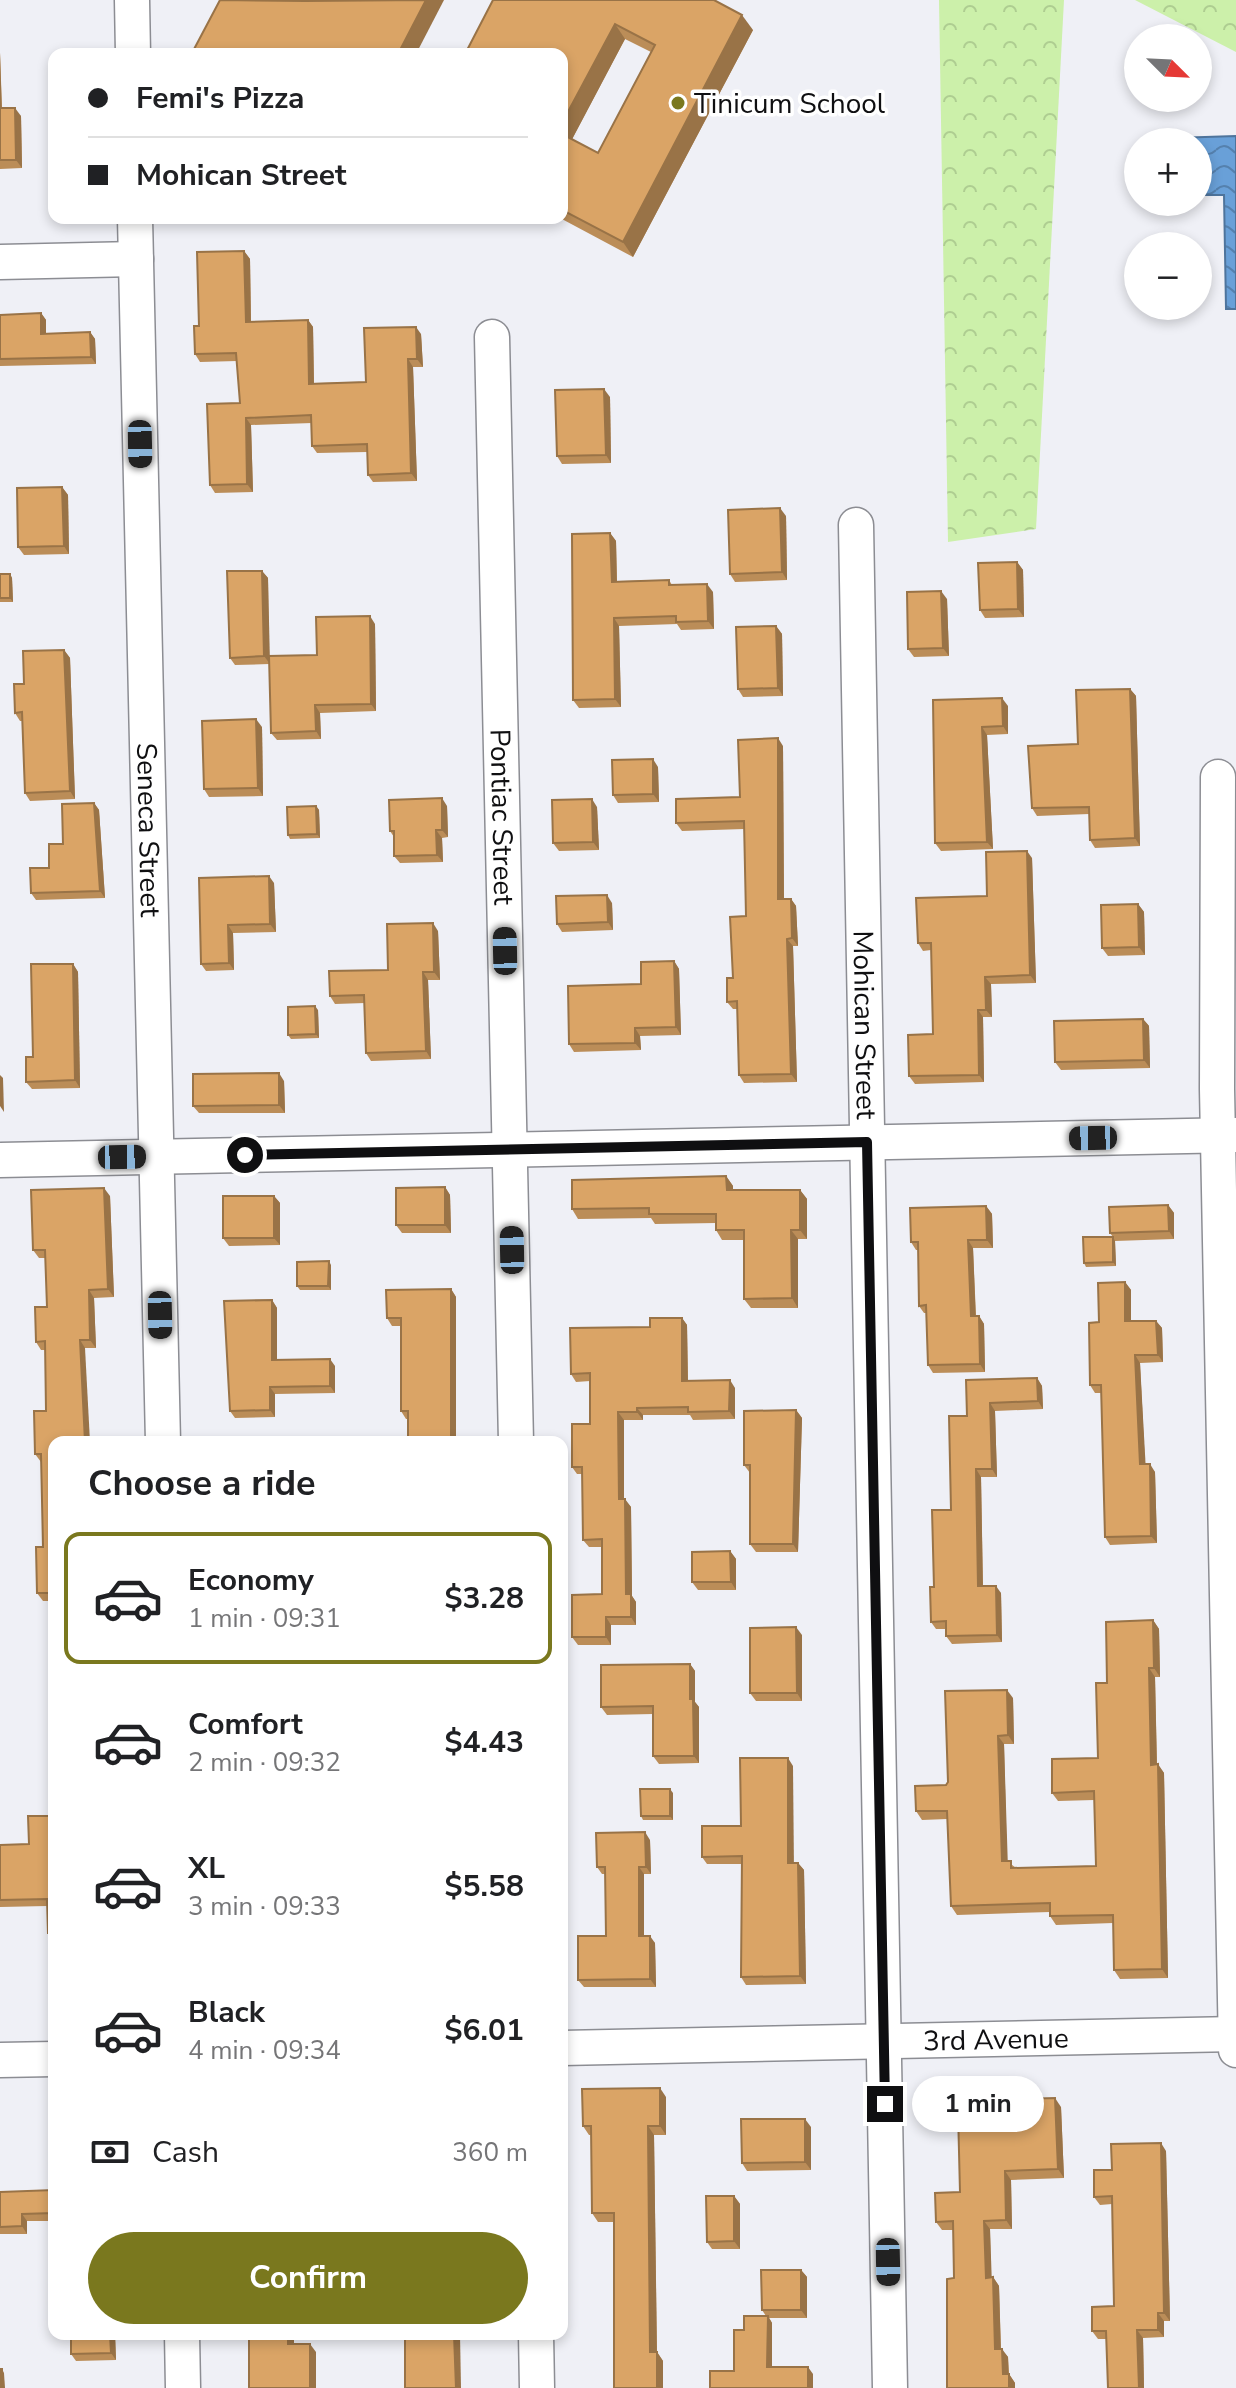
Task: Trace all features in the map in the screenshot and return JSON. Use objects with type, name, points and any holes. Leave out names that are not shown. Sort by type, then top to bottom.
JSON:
[{"type":"street","points":[[132,0],[133,48]]},
{"type":"street","name":"Seneca Street","points":[[135,224],[163,1436]]},
{"type":"street","points":[[0,262],[136,259]]},
{"type":"street","name":"Pontiac Street","points":[[492,337],[516,1436]]},
{"type":"street","name":"Mohican Street","points":[[856,525],[890,2388]]},
{"type":"street","points":[[1218,777],[1227,1135],[1236,2050]]},
{"type":"street","points":[[0,1160],[1227,1135]]},
{"type":"street","name":"3rd Avenue","points":[[568,2048],[1236,2034]]},
{"type":"street","points":[[0,2060],[48,2059]]},
{"type":"street","points":[[182,2340],[183,2388]]},
{"type":"street","points":[[536,2340],[537,2388]]},
{"type":"green space","points":[[939,0],[1064,0],[1036,529],[948,542]]},
{"type":"green space","points":[[1135,0],[1236,0],[1236,52],[1212,40],[1212,24],[1182,24]]},
{"type":"water","points":[[1236,136],[1236,309],[1226,309],[1224,195],[1212,195],[1212,137]]},
{"type":"building","points":[[220,0],[426,0],[401,48],[195,48]]},
{"type":"building","name":"Tinicum School","points":[[493,0],[714,0],[742,15],[623,242],[568,213],[568,137],[598,153],[655,45],[615,24],[568,112],[568,48],[468,48]]},
{"type":"building","points":[[0,108],[15,108],[16,160],[0,160]]},
{"type":"building","points":[[244,251],[246,322],[308,320],[309,384],[366,382],[364,328],[416,327],[417,359],[408,359],[411,473],[368,475],[367,444],[312,446],[311,415],[246,418],[247,484],[210,485],[207,404],[240,403],[236,353],[195,354],[194,326],[199,326],[197,252]]},
{"type":"building","points":[[41,313],[41,334],[90,332],[91,357],[0,359],[0,315]]},
{"type":"building","points":[[604,389],[606,455],[557,456],[555,390]]},
{"type":"building","points":[[62,487],[64,546],[18,547],[17,488]]},
{"type":"building","points":[[780,508],[782,572],[730,574],[728,510]]},
{"type":"building","points":[[610,533],[612,582],[669,580],[669,585],[707,584],[708,621],[676,622],[676,616],[614,618],[615,699],[573,700],[572,534]]},
{"type":"building","points":[[1017,562],[1018,609],[980,610],[978,563]]},
{"type":"building","points":[[227,571],[262,571],[264,656],[230,658]]},
{"type":"building","points":[[0,574],[10,574],[10,598],[0,598]]},
{"type":"building","points":[[941,591],[943,648],[908,649],[907,592]]},
{"type":"building","points":[[370,616],[371,704],[315,705],[316,731],[271,733],[269,656],[317,655],[316,617]]},
{"type":"building","points":[[776,626],[778,688],[738,689],[736,627]]},
{"type":"building","points":[[64,650],[70,791],[25,793],[22,712],[15,713],[14,684],[24,684],[23,651]]},
{"type":"building","points":[[1130,689],[1135,838],[1090,840],[1089,807],[1032,808],[1028,746],[1078,744],[1076,690]]},
{"type":"building","points":[[1002,698],[1003,726],[982,727],[987,842],[935,843],[933,700]]},
{"type":"building","points":[[256,719],[258,788],[204,789],[202,721]]},
{"type":"building","points":[[778,738],[778,899],[791,899],[792,938],[787,939],[791,1074],[739,1075],[737,1001],[727,1002],[727,978],[733,978],[730,917],[746,916],[744,821],[676,823],[676,799],[740,797],[738,740]]},
{"type":"building","points":[[653,759],[653,794],[613,795],[612,760]]},
{"type":"building","points":[[442,798],[442,830],[436,830],[437,855],[394,856],[389,800]]},
{"type":"building","points":[[592,799],[593,842],[553,843],[552,800]]},
{"type":"building","points":[[94,803],[100,891],[31,893],[30,868],[49,868],[49,844],[63,844],[62,804]]},
{"type":"building","points":[[316,806],[317,834],[288,835],[287,807]]},
{"type":"building","points":[[1027,851],[1030,975],[985,977],[986,1010],[978,1010],[979,1075],[909,1076],[908,1035],[933,1034],[931,943],[918,943],[916,898],[987,896],[986,852]]},
{"type":"building","points":[[269,876],[270,924],[228,925],[229,963],[201,964],[199,878]]},
{"type":"building","points":[[607,895],[608,922],[557,924],[556,896]]},
{"type":"building","points":[[1138,904],[1139,947],[1102,948],[1101,905]]},
{"type":"building","points":[[433,923],[434,972],[423,972],[426,1051],[366,1053],[364,995],[330,996],[329,971],[388,970],[387,924]]},
{"type":"building","points":[[674,961],[676,1027],[635,1028],[635,1043],[569,1044],[568,986],[641,984],[641,962]]},
{"type":"building","points":[[31,964],[73,964],[75,1080],[26,1082],[26,1057],[33,1057]]},
{"type":"building","points":[[315,1006],[316,1034],[288,1035],[288,1007]]},
{"type":"building","points":[[1143,1019],[1144,1060],[1055,1062],[1054,1021]]},
{"type":"building","points":[[279,1073],[279,1105],[193,1106],[193,1074]]},
{"type":"building","points":[[726,1176],[727,1190],[800,1190],[800,1230],[791,1230],[792,1298],[744,1299],[744,1230],[716,1230],[716,1214],[649,1214],[649,1208],[572,1209],[572,1180]]},
{"type":"building","points":[[445,1187],[445,1225],[396,1225],[396,1188]]},
{"type":"building","points":[[104,1188],[108,1289],[89,1290],[90,1340],[80,1340],[85,1436],[48,1436],[48,1593],[37,1593],[36,1547],[43,1547],[41,1454],[35,1454],[34,1411],[46,1411],[45,1341],[36,1342],[35,1307],[47,1307],[45,1250],[33,1250],[31,1190]]},
{"type":"building","points":[[223,1196],[274,1196],[274,1238],[223,1238]]},
{"type":"building","points":[[1168,1205],[1169,1231],[1110,1233],[1109,1207]]},
{"type":"building","points":[[986,1206],[987,1240],[968,1240],[971,1316],[979,1316],[980,1364],[928,1365],[926,1305],[919,1306],[918,1242],[911,1242],[910,1208]]},
{"type":"building","points":[[1083,1237],[1113,1237],[1113,1262],[1084,1263]]},
{"type":"building","points":[[329,1261],[328,1286],[297,1286],[297,1262]]},
{"type":"building","points":[[1125,1282],[1125,1321],[1156,1321],[1158,1355],[1135,1355],[1140,1464],[1150,1464],[1151,1536],[1105,1537],[1101,1385],[1090,1385],[1089,1323],[1099,1322],[1098,1283]]},
{"type":"building","points":[[451,1289],[451,1436],[408,1436],[408,1411],[401,1411],[401,1318],[387,1318],[386,1290]]},
{"type":"building","points":[[272,1300],[272,1360],[330,1359],[330,1386],[270,1387],[270,1410],[230,1411],[224,1301]]},
{"type":"building","points":[[650,1318],[682,1318],[682,1381],[730,1380],[729,1411],[688,1412],[688,1407],[637,1408],[637,1412],[618,1412],[619,1499],[625,1499],[626,1594],[631,1594],[631,1617],[606,1617],[606,1637],[572,1637],[572,1595],[602,1594],[602,1539],[583,1540],[582,1467],[572,1467],[572,1424],[590,1424],[590,1373],[571,1374],[570,1328],[650,1327]]},
{"type":"building","points":[[1037,1378],[1038,1401],[990,1403],[992,1469],[976,1469],[978,1586],[996,1586],[997,1635],[946,1636],[946,1621],[931,1622],[930,1587],[934,1587],[932,1510],[951,1510],[949,1416],[967,1416],[966,1380]]},
{"type":"building","points":[[796,1410],[793,1544],[750,1544],[750,1465],[744,1465],[744,1411]]},
{"type":"building","points":[[730,1551],[731,1582],[692,1582],[692,1552]]},
{"type":"building","points":[[1153,1620],[1154,1668],[1149,1668],[1151,1765],[1158,1764],[1162,1969],[1114,1970],[1113,1915],[1050,1916],[1050,1903],[951,1906],[947,1811],[916,1811],[915,1786],[946,1785],[948,1782],[945,1691],[1007,1690],[1008,1735],[998,1736],[1002,1861],[1011,1861],[1011,1868],[1096,1866],[1094,1791],[1052,1793],[1052,1759],[1098,1758],[1096,1683],[1107,1683],[1106,1622]]},
{"type":"building","points":[[796,1627],[797,1693],[750,1693],[750,1628]]},
{"type":"building","points":[[690,1664],[694,1756],[653,1756],[653,1706],[601,1707],[601,1665]]},
{"type":"building","points":[[740,1758],[788,1758],[788,1863],[798,1863],[800,1976],[741,1977],[742,1856],[702,1857],[702,1826],[741,1826]]},
{"type":"building","points":[[640,1789],[670,1789],[670,1816],[641,1816]]},
{"type":"building","points":[[28,1816],[48,1816],[48,1933],[47,1899],[0,1900],[0,1845],[29,1844]]},
{"type":"building","points":[[645,1832],[646,1867],[639,1867],[639,1936],[650,1936],[650,1979],[578,1980],[578,1936],[606,1936],[605,1867],[597,1867],[596,1833]]},
{"type":"building","points":[[660,2088],[660,2126],[648,2126],[650,2352],[657,2352],[657,2388],[614,2388],[614,2213],[592,2213],[591,2126],[583,2126],[582,2089]]},
{"type":"building","points":[[1055,2098],[1058,2169],[1005,2171],[1006,2220],[984,2221],[986,2278],[993,2277],[995,2349],[1002,2349],[1003,2374],[1009,2374],[1009,2388],[947,2388],[947,2279],[954,2278],[953,2221],[936,2222],[935,2193],[960,2192],[958,2111],[1020,2110],[1019,2099]]},
{"type":"building","points":[[741,2119],[805,2119],[805,2162],[742,2163]]},
{"type":"building","points":[[1161,2143],[1164,2313],[1158,2313],[1158,2330],[1137,2330],[1139,2388],[1108,2388],[1106,2331],[1092,2331],[1092,2307],[1114,2306],[1112,2196],[1094,2197],[1094,2170],[1112,2170],[1111,2144]]},
{"type":"building","points":[[48,2190],[48,2213],[22,2214],[22,2226],[0,2227],[0,2192]]},
{"type":"building","points":[[706,2196],[734,2196],[734,2241],[707,2242]]},
{"type":"building","points":[[761,2270],[801,2270],[801,2310],[762,2310]]},
{"type":"building","points":[[744,2316],[768,2316],[767,2367],[808,2367],[808,2388],[710,2388],[710,2371],[734,2371],[734,2330],[744,2330]]},
{"type":"building","points":[[71,2340],[110,2340],[111,2353],[71,2354]]},
{"type":"building","points":[[249,2340],[288,2340],[288,2344],[310,2344],[310,2388],[249,2388]]},
{"type":"building","points":[[405,2340],[454,2340],[456,2388],[405,2388]]},
{"type":"place","name":"Tinicum School","points":[[678,103]]},
{"type":"route","points":[[245,1155],[867,1142],[885,2104]]}]
